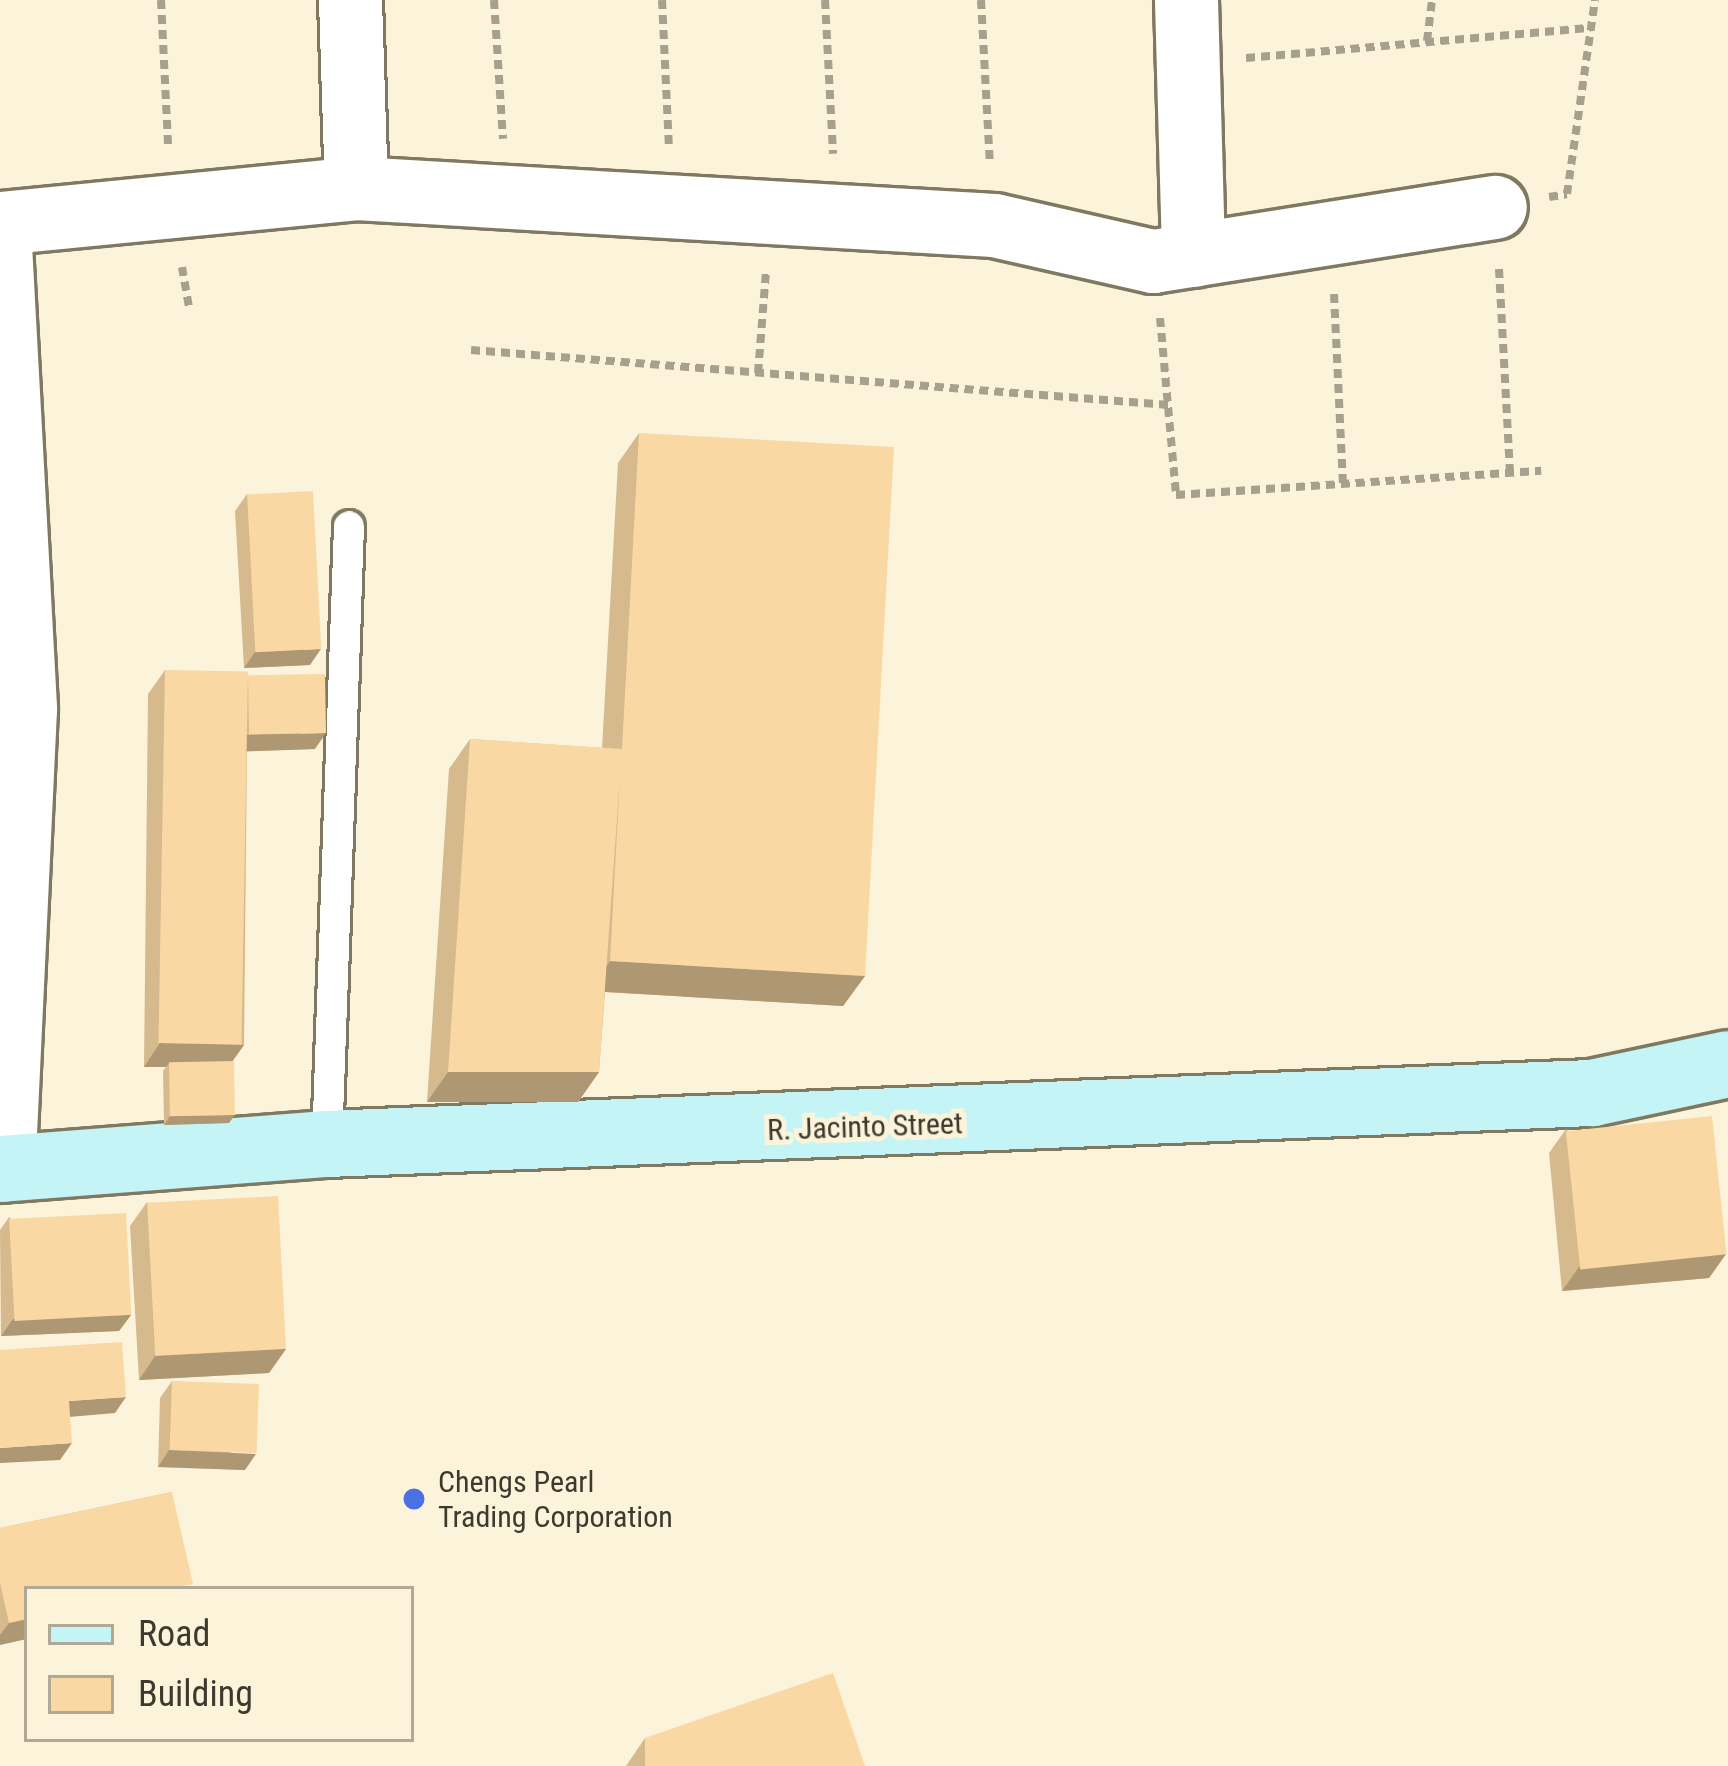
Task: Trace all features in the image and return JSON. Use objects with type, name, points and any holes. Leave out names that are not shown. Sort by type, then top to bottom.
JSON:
[{"type":"street","points":[[350,0],[356,188]]},
{"type":"street","points":[[1173,258],[1190,64],[1186,0]]},
{"type":"street","points":[[0,223],[356,188],[672,201],[994,225],[1173,258],[1495,207]]},
{"type":"street","points":[[0,245],[9,536],[26,710],[1,1169]]},
{"type":"street","name":"R. Jacinto Street","points":[[1,1169],[327,1144],[1592,1093],[1728,1064]]},
{"type":"lane","points":[[327,1144],[350,526]]},
{"type":"path","points":[[161,0],[171,206]]},
{"type":"path","points":[[494,0],[506,194]]},
{"type":"path","points":[[662,0],[672,201]]},
{"type":"path","points":[[824,0],[837,216]]},
{"type":"path","points":[[981,0],[994,225]]},
{"type":"path","points":[[1427,41],[1432,0]]},
{"type":"path","points":[[1510,474],[1495,207],[1567,194],[1595,0]]},
{"type":"path","points":[[1190,64],[1591,28]]},
{"type":"path","points":[[758,373],[770,211]]},
{"type":"path","points":[[1330,234],[1343,484]]},
{"type":"path","points":[[1173,258],[1169,405],[1175,495],[1541,471]]},
{"type":"path","points":[[471,350],[1169,405]]},
{"type":"building","points":[[639,433],[894,447],[865,976],[610,961],[620,776],[599,1072],[448,1072],[470,739],[622,749]]},
{"type":"building","points":[[313,491],[321,649],[255,652],[247,494]]},
{"type":"building","points":[[165,670],[248,671],[241,1044],[158,1043]]},
{"type":"building","points":[[325,674],[326,733],[249,734],[248,675]]},
{"type":"building","points":[[234,1061],[235,1115],[170,1116],[169,1062]]},
{"type":"building","points":[[1712,1116],[1727,1254],[1580,1270],[1566,1131]]},
{"type":"building","points":[[278,1196],[286,1349],[155,1356],[147,1203]]},
{"type":"building","points":[[126,1213],[131,1315],[14,1321],[9,1219]]},
{"type":"building","points":[[122,1342],[126,1397],[69,1401],[72,1443],[0,1448],[0,1350]]},
{"type":"building","points":[[172,1381],[259,1384],[257,1453],[170,1450]]},
{"type":"building","points":[[172,1492],[193,1584],[24,1586],[24,1620],[9,1623],[0,1583],[0,1528]]},
{"type":"building","points":[[833,1673],[865,1766],[645,1766],[645,1738]]},
{"type":"place","name":"Chengs Pearl Trading Corporation","points":[[414,1499]]}]
